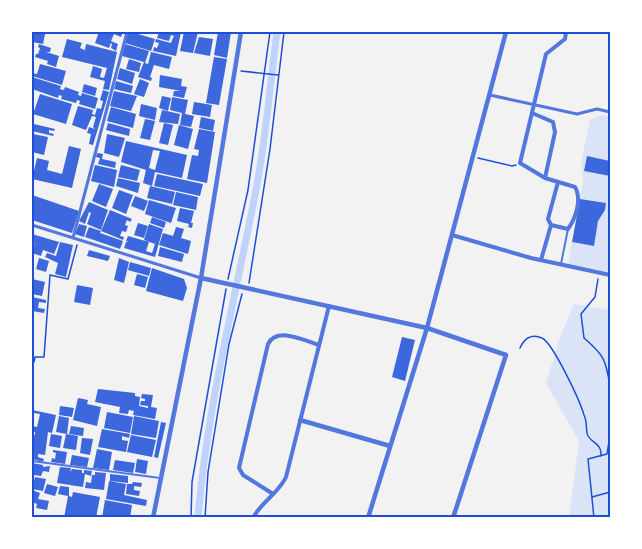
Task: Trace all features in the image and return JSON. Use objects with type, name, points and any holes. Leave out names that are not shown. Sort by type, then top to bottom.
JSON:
[{"type":"street","points":[[73,238],[127,32]]},
{"type":"street","points":[[153,518],[201,278],[241,32]]},
{"type":"street","points":[[368,518],[427,328],[506,32]]},
{"type":"street","points":[[551,225],[568,229],[572,224],[579,194],[575,187],[545,178],[520,163],[546,54],[565,39],[566,32]]},
{"type":"street","points":[[489,94],[577,114],[597,109],[610,112]]},
{"type":"street","points":[[532,113],[553,122],[555,132],[545,178]]},
{"type":"street","points":[[541,260],[551,225],[548,219],[558,182]]},
{"type":"street","points":[[32,225],[201,278],[427,328],[506,355],[453,518]]},
{"type":"street","points":[[452,235],[541,260],[610,274]]},
{"type":"street","points":[[253,518],[286,477],[329,305]]},
{"type":"street","points":[[273,494],[243,475],[239,468],[268,344],[272,337],[283,335],[319,345]]},
{"type":"street","points":[[300,420],[390,446]]},
{"type":"lane","points":[[561,264],[568,229]]},
{"type":"lane","points":[[32,461],[160,478]]},
{"type":"path","points":[[191,518],[192,482],[227,283],[248,190],[270,32]]},
{"type":"path","points":[[205,518],[208,472],[229,344],[242,294],[249,288],[284,32]]},
{"type":"path","points":[[234,70],[279,75]]},
{"type":"path","points":[[472,156],[512,166],[520,163]]},
{"type":"path","points":[[32,362],[35,357],[44,357],[50,275],[68,279],[78,240]]},
{"type":"path","points":[[599,272],[595,297],[581,314],[584,338],[599,351],[607,365],[610,386]]},
{"type":"path","points":[[520,348],[524,339],[530,336],[542,338],[550,346],[578,396],[588,426],[587,434],[591,441],[599,447],[602,456]]},
{"type":"path","points":[[594,518],[588,459],[607,454],[610,435]]},
{"type":"path","points":[[592,497],[610,492]]},
{"type":"shaded area","points":[[601,115],[610,116],[610,161],[587,157],[584,170],[610,176],[610,275],[568,266],[572,242],[594,246],[598,221],[605,210],[606,203],[580,199],[583,179],[581,162],[590,120]]},
{"type":"shaded area","points":[[574,304],[610,310],[610,517],[569,517],[579,441],[546,383],[560,337]]},
{"type":"building","points":[[34,32],[45,34],[43,44],[32,42]]},
{"type":"building","points":[[99,32],[123,32],[121,37],[114,34],[111,41],[118,44],[116,51],[111,48],[111,43],[109,48],[95,43]]},
{"type":"building","points":[[128,32],[139,32],[138,34],[155,39],[151,51],[125,43]]},
{"type":"building","points":[[159,32],[181,32],[176,56],[153,51],[159,43],[155,42],[156,39],[171,43],[174,36],[171,35],[169,41],[157,38]]},
{"type":"building","points":[[184,32],[198,32],[193,53],[180,51]]},
{"type":"building","points":[[218,32],[231,32],[227,58],[214,55]]},
{"type":"building","points":[[199,37],[213,39],[210,56],[194,53]]},
{"type":"building","points":[[67,39],[82,43],[80,48],[85,50],[86,44],[117,52],[109,90],[103,89],[105,81],[90,77],[93,66],[102,69],[100,77],[104,78],[107,68],[62,57]]},
{"type":"building","points":[[39,44],[51,48],[50,52],[46,52],[59,56],[56,67],[47,64],[48,61],[35,57],[40,48]]},
{"type":"building","points":[[125,44],[149,51],[145,63],[148,64],[151,52],[172,57],[169,69],[154,65],[151,81],[138,77],[144,62],[122,56]]},
{"type":"building","points":[[214,57],[227,59],[219,105],[206,103]]},
{"type":"building","points":[[129,59],[141,63],[139,72],[126,69]]},
{"type":"building","points":[[40,64],[66,71],[62,85],[32,76],[32,73],[37,74]]},
{"type":"building","points":[[120,68],[135,73],[132,84],[117,79]]},
{"type":"building","points":[[160,75],[182,79],[181,86],[187,87],[184,98],[173,96],[174,91],[181,91],[159,87]]},
{"type":"building","points":[[32,77],[61,86],[60,89],[64,90],[65,87],[79,92],[78,95],[81,96],[82,93],[98,98],[95,109],[79,104],[80,101],[77,100],[76,103],[61,99],[62,96],[59,95],[58,98],[32,89]]},
{"type":"building","points":[[140,79],[149,83],[144,97],[134,94]]},
{"type":"building","points":[[116,81],[133,86],[131,93],[114,89]]},
{"type":"building","points":[[84,84],[97,88],[95,96],[82,92]]},
{"type":"building","points":[[103,90],[109,92],[93,145],[89,144],[91,134],[87,133],[89,127],[95,129],[93,127],[96,117],[92,116],[86,130],[72,125],[78,106],[93,110],[92,114],[95,115],[97,108],[101,109],[103,101],[100,100]]},
{"type":"building","points":[[114,91],[137,96],[131,111],[110,106]]},
{"type":"building","points":[[40,94],[72,104],[66,124],[33,114]]},
{"type":"building","points":[[162,96],[171,98],[168,111],[159,108]]},
{"type":"building","points":[[172,97],[188,100],[185,114],[194,116],[191,127],[180,125],[182,113],[170,110]]},
{"type":"building","points":[[194,102],[212,105],[210,117],[192,114]]},
{"type":"building","points":[[141,104],[157,108],[155,120],[139,116]]},
{"type":"building","points":[[111,107],[136,114],[133,128],[107,121]]},
{"type":"building","points":[[162,110],[180,114],[178,124],[159,122]]},
{"type":"building","points":[[201,117],[215,120],[213,131],[199,128]]},
{"type":"building","points":[[145,119],[155,121],[150,140],[140,138]]},
{"type":"building","points":[[108,123],[130,129],[129,136],[106,130]]},
{"type":"building","points":[[164,123],[173,125],[168,145],[159,143]]},
{"type":"building","points":[[34,124],[55,129],[54,131],[49,130],[49,133],[54,134],[53,136],[32,131]]},
{"type":"building","points":[[179,125],[193,129],[188,149],[174,145]]},
{"type":"building","points":[[199,129],[215,132],[207,183],[187,179],[192,155],[198,156],[199,150],[194,149]]},
{"type":"building","points":[[33,134],[48,137],[44,155],[32,152]]},
{"type":"building","points":[[107,134],[125,138],[119,157],[104,153]]},
{"type":"building","points":[[126,141],[187,155],[182,178],[155,172],[152,186],[143,183],[146,170],[121,162]],"holes":[[[153,150],[160,151],[155,170],[149,168]]]},
{"type":"building","points":[[69,146],[81,149],[72,188],[32,179],[37,158],[49,161],[47,170],[62,174]]},
{"type":"building","points":[[97,153],[103,154],[102,159],[116,162],[115,168],[98,164],[100,158],[96,157]]},
{"type":"building","points":[[587,156],[610,161],[610,176],[584,171]]},
{"type":"building","points":[[95,165],[117,170],[114,187],[91,181]]},
{"type":"building","points":[[121,165],[140,170],[137,181],[118,177]]},
{"type":"building","points":[[157,174],[203,184],[200,196],[154,186]]},
{"type":"building","points":[[118,178],[140,183],[138,193],[116,186]]},
{"type":"building","points":[[99,184],[113,189],[106,207],[92,201]]},
{"type":"building","points":[[150,186],[175,192],[172,204],[147,198]]},
{"type":"building","points":[[119,190],[133,195],[126,214],[112,208]]},
{"type":"building","points":[[176,192],[198,197],[196,210],[173,205]]},
{"type":"building","points":[[32,195],[79,211],[72,233],[32,220]]},
{"type":"building","points":[[135,196],[148,201],[144,211],[131,206]]},
{"type":"building","points":[[580,199],[606,203],[605,210],[598,221],[594,246],[572,242]]},
{"type":"building","points":[[149,200],[176,208],[171,223],[145,214]]},
{"type":"building","points":[[89,202],[108,210],[101,230],[87,224],[91,213],[89,212],[85,224],[79,221]]},
{"type":"building","points":[[180,208],[194,211],[192,228],[188,227],[189,224],[177,221]]},
{"type":"building","points":[[110,210],[132,219],[130,222],[127,220],[126,232],[122,231],[120,236],[124,237],[123,240],[101,231]]},
{"type":"building","points":[[152,217],[166,222],[164,228],[150,223]]},
{"type":"building","points":[[138,223],[148,226],[144,238],[134,235]]},
{"type":"building","points":[[79,224],[87,226],[84,237],[75,234]]},
{"type":"building","points":[[149,224],[163,229],[155,257],[124,248],[126,242],[129,242],[126,241],[128,236],[149,242],[146,251],[152,253],[155,244],[144,240]]},
{"type":"building","points":[[89,227],[123,241],[120,249],[85,237]]},
{"type":"building","points":[[176,227],[184,229],[181,238],[191,241],[188,254],[159,245],[163,233],[173,236]]},
{"type":"building","points":[[32,234],[59,242],[54,254],[43,250],[41,256],[32,253],[36,241],[32,251]]},
{"type":"building","points":[[60,242],[73,245],[66,277],[55,274],[58,263],[45,257],[47,253],[56,256]]},
{"type":"building","points":[[160,247],[184,254],[182,262],[158,256]]},
{"type":"building","points":[[89,250],[110,256],[108,261],[87,256]]},
{"type":"building","points":[[39,258],[49,261],[46,272],[36,269]]},
{"type":"building","points":[[119,258],[129,262],[124,283],[114,280]]},
{"type":"building","points":[[130,262],[151,268],[149,276],[128,270]]},
{"type":"building","points":[[152,268],[184,279],[187,288],[183,301],[146,291]]},
{"type":"building","points":[[137,274],[148,277],[145,288],[134,285]]},
{"type":"building","points":[[32,279],[45,282],[42,296],[32,294]]},
{"type":"building","points":[[77,285],[93,288],[90,305],[74,302]]},
{"type":"building","points":[[32,297],[46,300],[46,303],[39,302],[38,308],[45,309],[44,313],[32,311]]},
{"type":"building","points":[[402,337],[415,340],[405,381],[392,377]]},
{"type":"building","points":[[98,389],[135,393],[135,396],[140,397],[139,406],[148,408],[148,406],[140,405],[141,401],[145,401],[141,398],[142,394],[153,395],[151,407],[157,408],[155,419],[133,415],[134,411],[129,410],[128,414],[119,413],[120,407],[95,402]]},
{"type":"building","points":[[78,398],[88,400],[87,404],[101,407],[97,426],[73,420]]},
{"type":"building","points":[[60,406],[74,408],[72,417],[59,415]]},
{"type":"building","points":[[32,410],[56,415],[52,433],[48,432],[45,455],[38,454],[38,457],[44,459],[43,462],[32,459],[32,434],[35,435],[35,432],[32,431],[32,426],[37,427],[40,414],[34,413],[32,422]]},
{"type":"building","points":[[107,412],[133,417],[130,433],[104,428]]},
{"type":"building","points":[[59,416],[69,418],[67,434],[56,432]]},
{"type":"building","points":[[134,416],[159,421],[156,438],[131,434]]},
{"type":"building","points":[[161,422],[166,423],[158,458],[154,457]]},
{"type":"building","points":[[71,426],[84,428],[83,436],[69,434]]},
{"type":"building","points":[[102,429],[130,434],[129,438],[122,436],[122,440],[128,441],[126,452],[98,447]]},
{"type":"building","points":[[51,434],[62,436],[60,448],[49,446]]},
{"type":"building","points":[[66,434],[78,436],[76,450],[63,448]]},
{"type":"building","points":[[131,435],[156,440],[152,457],[127,452]]},
{"type":"building","points":[[82,438],[93,439],[90,455],[80,453]]},
{"type":"building","points":[[97,449],[112,452],[109,470],[93,468]]},
{"type":"building","points":[[53,450],[67,452],[65,464],[51,462],[52,458],[55,459],[56,453]]},
{"type":"building","points":[[72,455],[89,458],[87,467],[70,465]]},
{"type":"building","points":[[137,459],[148,461],[146,474],[135,472]]},
{"type":"building","points":[[115,460],[135,463],[133,473],[113,470]]},
{"type":"building","points":[[32,463],[43,465],[43,467],[50,466],[49,472],[43,471],[41,476],[34,475],[32,480]]},
{"type":"building","points":[[60,467],[71,468],[70,472],[72,469],[82,470],[82,473],[84,470],[92,471],[91,476],[85,474],[83,487],[57,483]]},
{"type":"building","points":[[95,472],[106,473],[104,490],[85,488],[86,482],[91,483]]},
{"type":"building","points":[[110,474],[128,476],[128,483],[110,481]]},
{"type":"building","points":[[35,477],[46,479],[43,491],[32,489]]},
{"type":"building","points":[[109,481],[126,484],[124,495],[147,500],[146,506],[106,499]]},
{"type":"building","points":[[142,483],[141,487],[134,486],[134,490],[140,491],[139,496],[126,494],[127,484]]},
{"type":"building","points":[[47,484],[58,487],[55,496],[44,493]]},
{"type":"building","points":[[60,486],[69,487],[69,496],[72,497],[73,492],[100,497],[96,518],[64,518],[68,496],[58,494]]},
{"type":"building","points":[[32,490],[40,493],[38,499],[49,501],[47,510],[36,508],[37,504],[32,502]]},
{"type":"building","points":[[105,500],[132,505],[130,518],[102,518]]},
{"type":"waterway","points":[[198,518],[215,394],[259,170],[277,32]]}]
